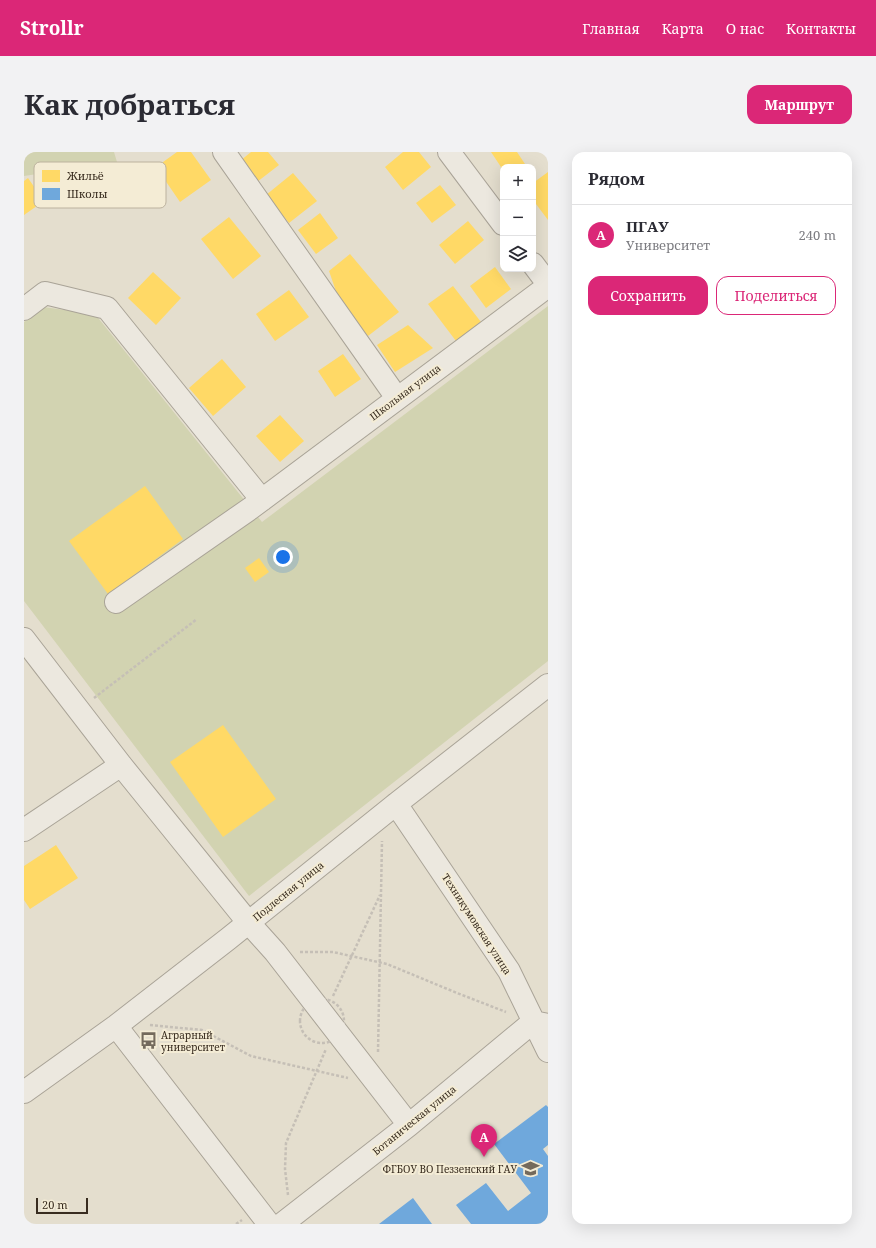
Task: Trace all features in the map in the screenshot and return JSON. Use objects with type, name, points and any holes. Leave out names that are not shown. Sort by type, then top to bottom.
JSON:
[{"type":"street","points":[[224,152],[397,398]]},
{"type":"street","points":[[449,152],[500,220]]},
{"type":"street","points":[[536,268],[548,285]]},
{"type":"street","name":"Школьная улица","points":[[116,602],[262,500],[548,285]]},
{"type":"street","points":[[24,309],[45,293],[107,308],[262,500]]},
{"type":"street","points":[[24,639],[121,765],[248,922],[275,952],[409,1125]]},
{"type":"street","name":"Подлесная улица","points":[[24,1092],[116,1026],[548,685]]},
{"type":"street","points":[[24,830],[121,765]]},
{"type":"street","name":"Техникумовская улица","points":[[396,804],[509,971],[540,1024],[548,1051]]},
{"type":"street","name":"Ботаническая улица","points":[[288,1219],[540,1024]]},
{"type":"street","points":[[116,1026],[269,1224]]},
{"type":"path","points":[[79,709],[197,619]]},
{"type":"path","points":[[378,1054],[382,834]]},
{"type":"path","points":[[330,1000],[381,893]]},
{"type":"path","points":[[275,952],[333,952],[380,962],[540,1024]]},
{"type":"path","points":[[148,1025],[202,1030],[250,1056],[377,1084]]},
{"type":"path","points":[[288,1219],[285,1169],[286,1143],[329,1042]]},
{"type":"green space","points":[[24,152],[114,152],[117,162],[34,162],[34,174],[24,176]]},
{"type":"green space","points":[[548,306],[548,661],[249,896],[24,601],[24,322],[43,307],[95,314],[262,522]]},
{"type":"building: Жильё","points":[[177,152],[191,152],[211,180],[180,202],[166,182],[166,162],[163,162]]},
{"type":"building: Жильё","points":[[251,152],[268,152],[279,165],[257,182],[240,161]]},
{"type":"building: Жильё","points":[[403,152],[419,152],[431,167],[403,190],[385,167]]},
{"type":"building: Жильё","points":[[491,152],[517,152],[525,164],[500,164],[500,166]]},
{"type":"building: Жильё","points":[[548,172],[548,220],[536,204],[536,181]]},
{"type":"building: Жильё","points":[[293,173],[317,201],[289,223],[266,195]]},
{"type":"building: Жильё","points":[[28,178],[34,187],[34,208],[24,215],[24,181]]},
{"type":"building: Жильё","points":[[440,185],[456,205],[432,223],[416,203]]},
{"type":"building: Жильё","points":[[320,213],[338,238],[316,254],[298,230]]},
{"type":"building: Жильё","points":[[229,217],[261,256],[233,279],[201,239]]},
{"type":"building: Жильё","points":[[468,221],[484,240],[455,264],[439,245]]},
{"type":"building: Жильё","points":[[350,254],[399,312],[368,336],[339,300],[329,271]]},
{"type":"building: Жильё","points":[[495,267],[511,289],[486,308],[470,286]]},
{"type":"building: Жильё","points":[[153,272],[181,298],[156,325],[128,298]]},
{"type":"building: Жильё","points":[[453,286],[481,322],[456,341],[428,304]]},
{"type":"building: Жильё","points":[[289,290],[309,317],[275,341],[256,314]]},
{"type":"building: Жильё","points":[[408,325],[433,348],[395,372],[377,345]]},
{"type":"building: Жильё","points":[[343,354],[361,379],[335,397],[318,371]]},
{"type":"building: Жильё","points":[[222,359],[246,387],[213,416],[189,388]]},
{"type":"building: Жильё","points":[[280,415],[304,441],[280,462],[256,436]]},
{"type":"building: Жильё","points":[[145,486],[183,539],[108,594],[69,541]]},
{"type":"building: Жильё","points":[[259,558],[269,572],[255,582],[245,568]]},
{"type":"building: Жильё","points":[[223,725],[276,799],[223,837],[170,762]]},
{"type":"building: Жильё","points":[[56,845],[78,878],[30,909],[24,900],[24,866]]},
{"type":"building: Школы","name":"ФГБОУ ВО Пеззенский ГАУ","points":[[546,1105],[548,1107],[548,1145],[543,1149],[548,1156],[548,1224],[471,1224],[456,1205],[486,1183],[508,1211],[531,1193],[494,1144]]},
{"type":"building: Школы","name":"ФГБОУ ВО Пеззенский ГАУ","points":[[413,1198],[432,1224],[379,1224]]},
{"type":"place","name":"Аграрный университет","points":[[148,1041]]},
{"type":"place","name":"ПГАУ","points":[[484,1157]]},
{"type":"place","name":"ФГБОУ ВО Пеззенский ГАУ","points":[[530,1169]]}]
